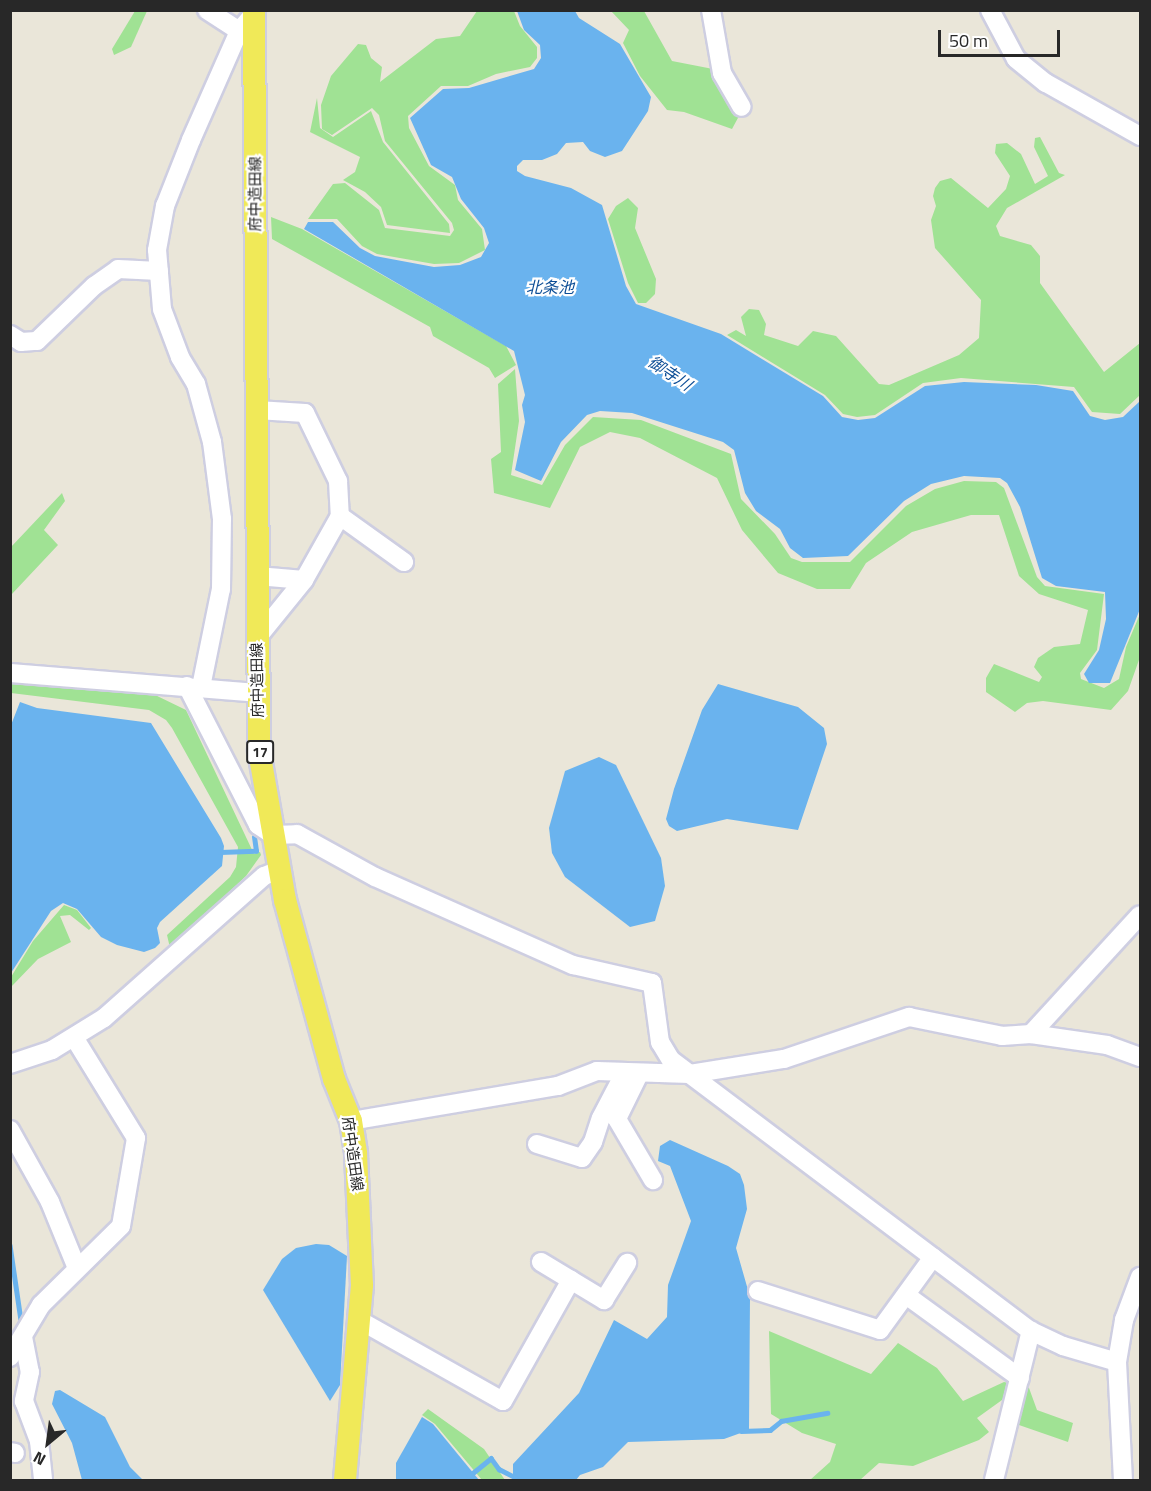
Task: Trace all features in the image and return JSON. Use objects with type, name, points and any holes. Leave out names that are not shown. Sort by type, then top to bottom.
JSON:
[{"type":"main road","name":"府中造田線","points":[[254,12],[259,751],[279,870],[334,1079],[351,1121],[361,1227],[359,1320],[345,1480]]},
{"type":"street","points":[[207,10],[239,31]]},
{"type":"street","points":[[711,10],[722,73],[742,108]]},
{"type":"street","points":[[990,10],[1016,58],[1023,65],[1046,84],[1140,136]]},
{"type":"street","points":[[254,12],[239,31],[165,206],[157,250],[162,309],[180,357],[196,384],[212,442],[222,519],[221,589],[194,686],[258,825],[273,835],[297,834],[375,877],[573,965],[652,983],[660,1042],[671,1060],[1032,1330],[1063,1346],[1117,1362]]},
{"type":"street","points":[[10,335],[21,342],[37,341],[94,286],[118,269],[159,271]]},
{"type":"street","points":[[257,410],[305,412],[338,481],[340,516],[304,580],[257,638]]},
{"type":"street","points":[[340,516],[404,562]]},
{"type":"street","points":[[257,576],[304,580]]},
{"type":"street","points":[[10,673],[194,686],[257,693]]},
{"type":"street","points":[[10,1064],[75,1039],[146,983],[264,876],[279,870]]},
{"type":"street","points":[[1031,1034],[1140,915]]},
{"type":"street","points":[[351,1121],[558,1086],[597,1071],[632,1074],[690,1074],[784,1059],[909,1017],[1002,1036],[1031,1034],[1107,1045],[1140,1057]]},
{"type":"street","points":[[10,1357],[41,1305],[121,1226],[136,1138],[75,1039]]},
{"type":"street","points":[[537,1144],[582,1158],[593,1142],[601,1118],[632,1074]]},
{"type":"street","points":[[632,1074],[617,1119],[653,1180]]},
{"type":"street","points":[[10,1130],[50,1202],[77,1268]]},
{"type":"street","points":[[758,1291],[880,1330],[933,1257]]},
{"type":"street","points":[[541,1262],[604,1300],[627,1263]]},
{"type":"street","points":[[1123,1480],[1117,1362],[1124,1320],[1140,1277]]},
{"type":"street","points":[[359,1320],[503,1401],[571,1280]]},
{"type":"street","points":[[906,1295],[1020,1378]]},
{"type":"street","points":[[994,1480],[1032,1330]]},
{"type":"street","points":[[22,1337],[30,1372],[24,1401],[39,1441],[43,1480]]},
{"type":"green space","points":[[135,11],[147,11],[131,47],[114,55],[112,49]]},
{"type":"green space","points":[[477,11],[514,11],[520,26],[537,47],[537,58],[530,67],[496,74],[468,86],[441,86],[408,116],[409,128],[429,166],[455,185],[458,200],[482,229],[485,250],[459,263],[434,264],[377,254],[362,246],[337,219],[308,219],[333,184],[345,183],[379,210],[385,228],[450,236],[454,230],[452,223],[385,141],[379,115],[372,108],[332,135],[322,129],[321,105],[331,76],[358,44],[366,45],[371,58],[382,67],[380,82],[436,39],[460,36]]},
{"type":"green space","points":[[611,11],[644,11],[672,61],[713,69],[739,116],[732,129],[684,112],[667,110],[640,76],[623,43],[629,30]]},
{"type":"green space","points":[[317,98],[320,128],[333,137],[371,111],[383,142],[449,224],[450,233],[387,225],[381,207],[365,192],[343,180],[355,172],[360,157],[310,132]]},
{"type":"green space","points":[[1040,137],[1059,173],[1065,175],[1007,208],[996,226],[1000,236],[1031,245],[1040,256],[1040,283],[1104,372],[1140,343],[1140,395],[1120,414],[1092,412],[1074,387],[961,378],[923,383],[875,415],[857,417],[843,414],[825,395],[727,335],[736,330],[746,336],[741,317],[749,309],[759,310],[766,324],[764,335],[798,346],[813,331],[836,336],[879,384],[889,385],[959,355],[979,338],[981,300],[935,248],[931,220],[936,206],[933,196],[935,188],[940,181],[951,178],[988,208],[1006,189],[1010,176],[995,153],[996,144],[1007,143],[1021,154],[1035,184],[1048,176],[1034,147],[1035,138]]},
{"type":"green space","points":[[628,198],[638,208],[635,228],[656,279],[655,294],[646,303],[638,303],[628,283],[608,219],[616,206]]},
{"type":"green space","points":[[271,217],[302,229],[506,346],[516,365],[495,378],[489,368],[433,336],[430,327],[272,239]]},
{"type":"green space","points":[[515,369],[519,421],[511,475],[542,485],[565,445],[593,417],[641,420],[731,454],[741,499],[775,534],[791,558],[802,562],[850,562],[906,506],[935,489],[964,481],[996,482],[1004,488],[1037,577],[1045,586],[1104,594],[1097,650],[1080,673],[1081,679],[1104,688],[1119,679],[1126,647],[1140,614],[1140,657],[1128,691],[1111,710],[1043,701],[1027,703],[1015,712],[986,692],[986,678],[994,664],[1039,682],[1042,677],[1034,667],[1038,658],[1054,647],[1080,644],[1088,610],[1039,594],[1019,576],[999,515],[971,515],[912,532],[866,563],[850,589],[817,589],[778,573],[742,530],[717,478],[640,438],[610,432],[580,447],[550,508],[494,493],[491,459],[501,452],[498,384]]},
{"type":"green space","points":[[62,493],[65,501],[44,530],[58,545],[11,595],[11,547]]},
{"type":"green space","points":[[10,683],[151,693],[186,710],[254,854],[260,852],[261,855],[246,876],[170,948],[167,935],[230,877],[236,867],[238,847],[172,728],[166,720],[149,710],[11,693]]},
{"type":"green space","points":[[64,905],[77,910],[91,928],[89,930],[70,915],[60,916],[71,942],[38,959],[11,987],[11,977],[33,941]]},
{"type":"green space","points":[[769,1331],[871,1374],[898,1343],[937,1368],[963,1401],[1004,1382],[1029,1388],[1037,1410],[1073,1423],[1068,1442],[1019,1425],[1009,1395],[977,1418],[989,1432],[979,1440],[913,1466],[879,1463],[860,1480],[810,1480],[830,1462],[836,1444],[802,1433],[771,1414]]},
{"type":"green space","points":[[428,1409],[484,1449],[505,1480],[482,1480],[435,1424],[422,1415]]},
{"type":"water","name":"北条池","points":[[517,11],[575,11],[579,18],[620,44],[651,97],[648,111],[622,151],[605,157],[590,151],[583,142],[566,143],[557,154],[542,160],[523,160],[517,166],[517,171],[525,176],[571,188],[602,205],[626,286],[636,304],[721,334],[823,396],[842,417],[858,420],[875,418],[925,386],[964,382],[1036,385],[1073,391],[1090,416],[1105,420],[1123,417],[1140,401],[1140,609],[1110,683],[1089,683],[1084,674],[1099,650],[1106,619],[1105,592],[1056,586],[1042,578],[1020,507],[1007,483],[1000,478],[964,476],[931,484],[904,501],[848,556],[803,558],[790,548],[780,529],[756,511],[745,493],[734,450],[723,442],[632,413],[600,411],[587,415],[561,442],[541,481],[515,470],[525,422],[522,405],[525,395],[514,351],[304,229],[308,222],[333,222],[360,248],[375,256],[434,267],[460,265],[481,257],[489,243],[484,228],[461,199],[452,177],[431,165],[410,118],[443,89],[469,88],[534,69],[541,58],[540,45],[524,30]]},
{"type":"water","points":[[718,684],[798,707],[824,728],[827,744],[798,830],[727,819],[677,831],[669,826],[666,819],[674,789],[702,710]]},
{"type":"water","points":[[20,702],[37,708],[151,723],[221,838],[224,846],[222,866],[160,922],[157,928],[160,943],[155,948],[144,952],[117,945],[101,937],[77,909],[63,903],[51,911],[11,973],[11,725]]},
{"type":"water","points":[[599,757],[616,765],[661,858],[665,886],[655,921],[630,927],[565,877],[552,853],[549,828],[565,771]]},
{"type":"water","points":[[670,1140],[728,1166],[740,1174],[744,1185],[747,1209],[736,1248],[750,1297],[749,1430],[724,1439],[628,1442],[603,1467],[580,1475],[576,1480],[513,1480],[513,1464],[579,1393],[614,1320],[647,1339],[667,1317],[668,1285],[691,1221],[670,1166],[658,1161],[660,1146]]},
{"type":"water","points":[[316,1244],[329,1245],[347,1256],[340,1385],[330,1401],[263,1290],[282,1259],[296,1248]]},
{"type":"water","points":[[60,1390],[105,1417],[130,1467],[143,1480],[82,1480],[72,1443],[52,1404],[55,1391]]},
{"type":"water","points":[[422,1417],[433,1424],[479,1480],[396,1480],[396,1463]]},
{"type":"waterway","points":[[220,852],[256,851],[254,837]]},
{"type":"waterway","points":[[10,1245],[21,1320]]},
{"type":"waterway","points":[[741,1431],[770,1430],[781,1421],[827,1413]]},
{"type":"waterway","points":[[469,1476],[491,1458],[499,1469],[515,1477]]},
{"type":"water label","name":"御寺川","points":[[670,373]]}]
